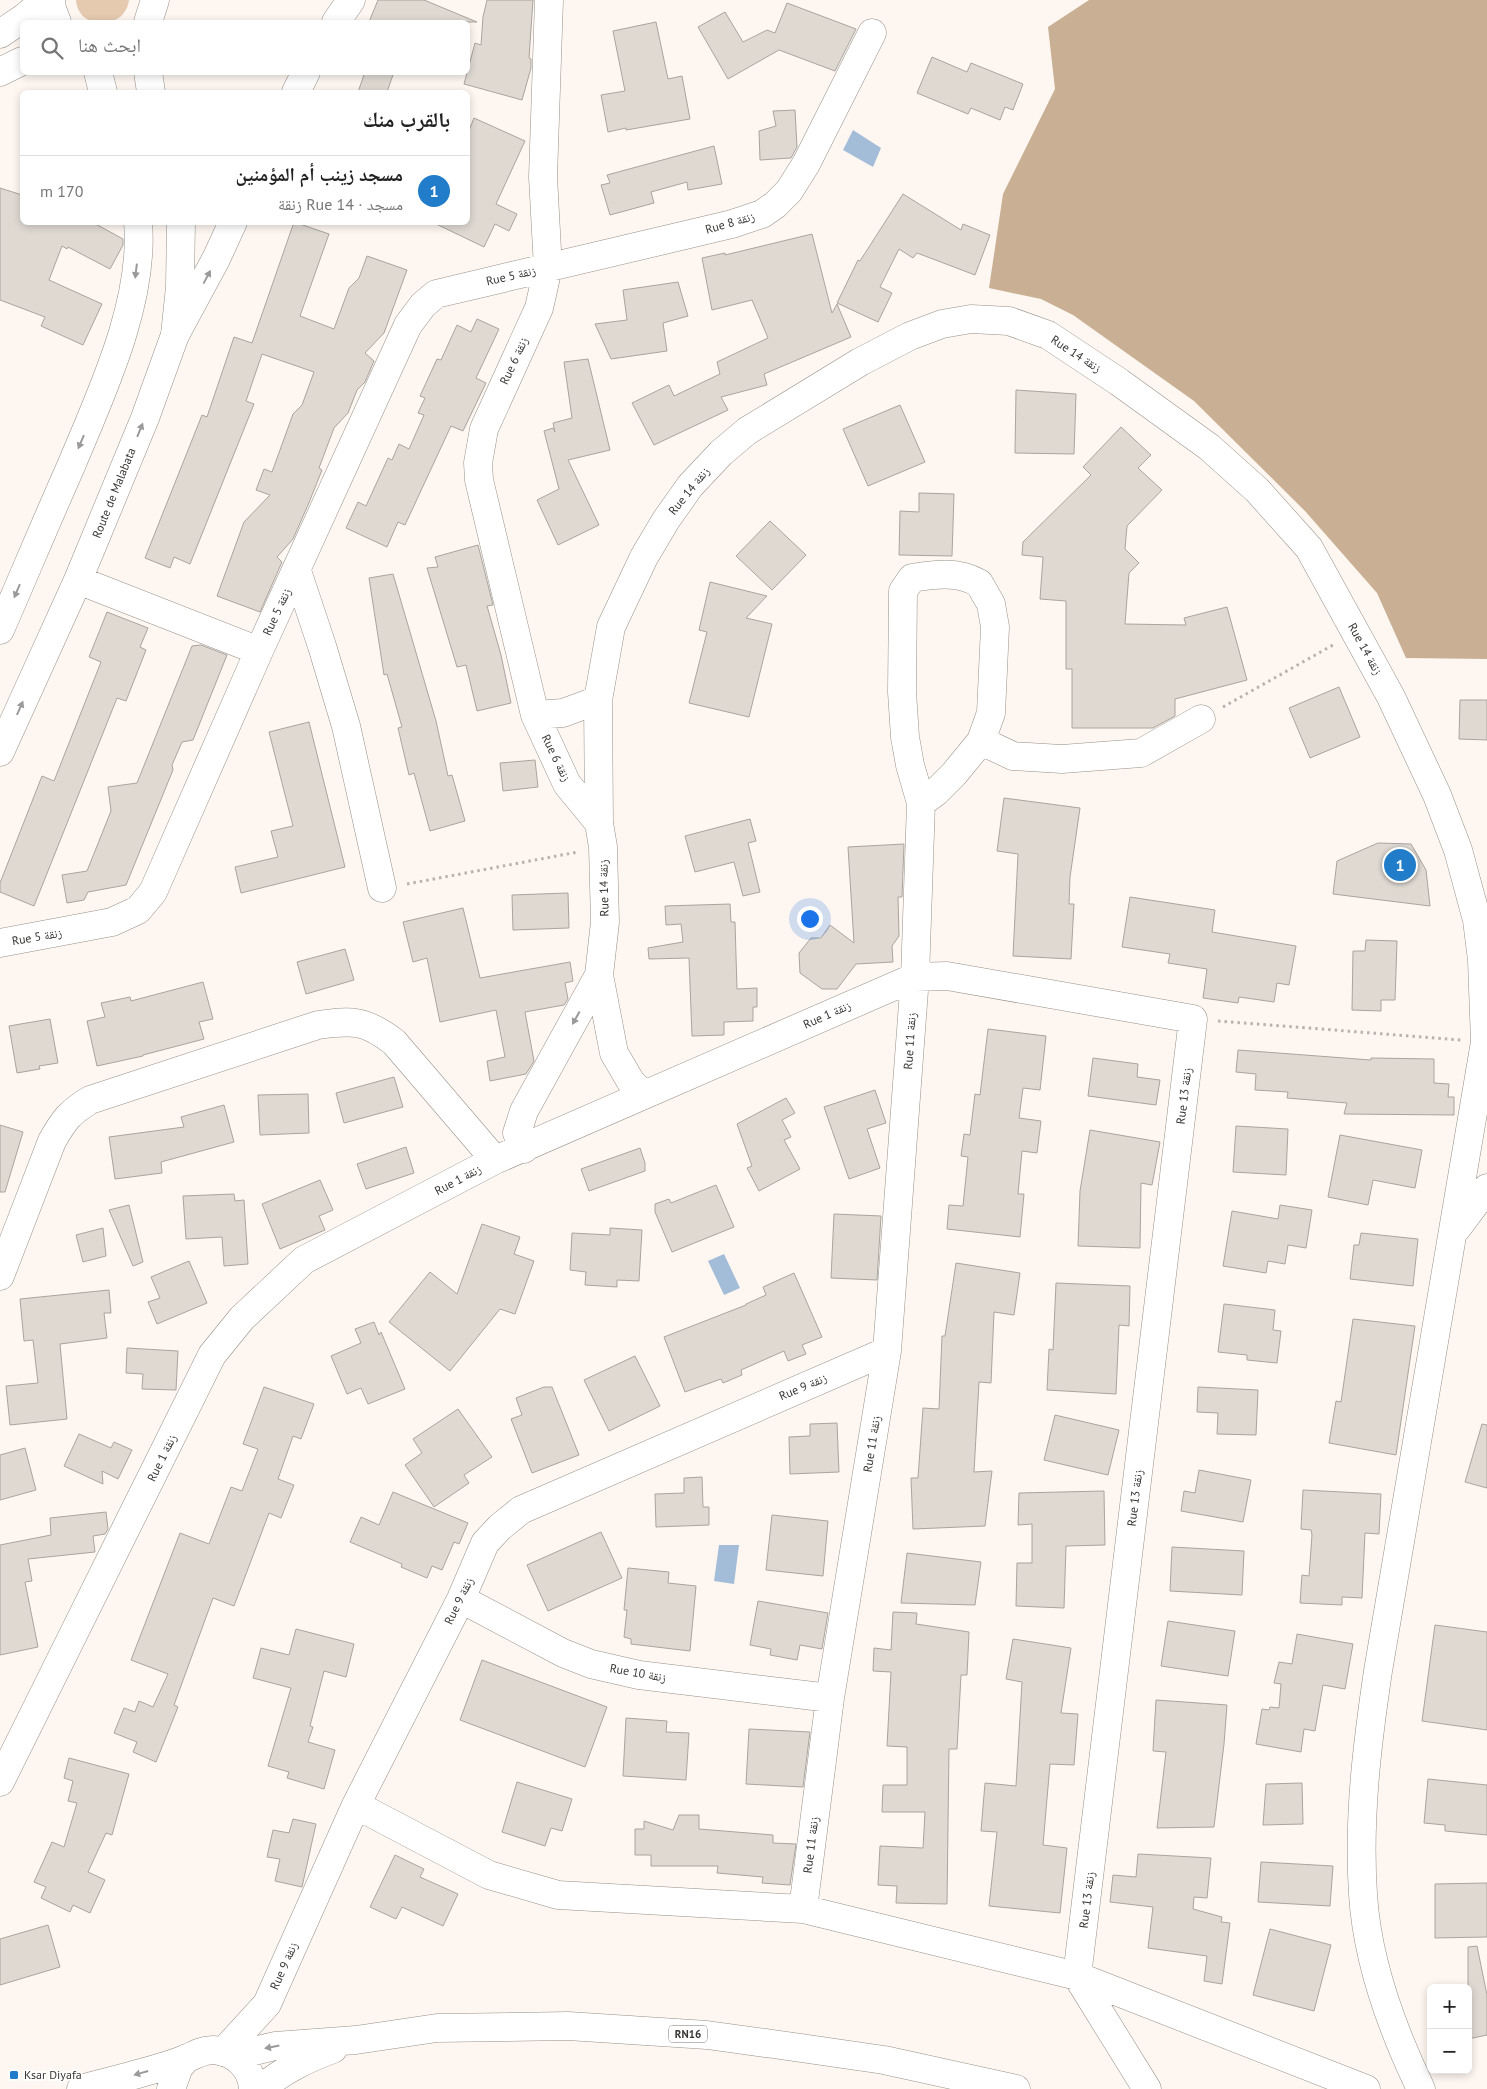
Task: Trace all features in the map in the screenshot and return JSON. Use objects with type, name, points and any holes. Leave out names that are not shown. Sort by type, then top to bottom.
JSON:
[{"type":"street","points":[[21,20],[45,0]]},
{"type":"street","points":[[51,0],[52,10],[56,20]]},
{"type":"street","points":[[149,20],[155,0]]},
{"type":"street","points":[[337,20],[351,0]]},
{"type":"street","name":"Rue 6 زنقة","points":[[549,0],[543,177],[548,268],[539,308],[484,429],[478,463],[479,480],[535,715],[567,784],[601,835]]},
{"type":"street","points":[[0,34],[20,20]]},
{"type":"street","name":"Rue 8 زنقة","points":[[548,268],[732,224],[762,214],[775,205],[789,191],[806,164],[872,33]]},
{"type":"street","points":[[0,72],[20,62]]},
{"type":"street","points":[[99,75],[102,90]]},
{"type":"street","points":[[148,75],[151,90]]},
{"type":"street","points":[[297,90],[304,75]]},
{"type":"street","points":[[0,630],[102,391],[119,343],[136,276],[140,235],[138,225]]},
{"type":"street","name":"Route de Malabata","points":[[0,752],[78,580],[145,418],[175,335],[180,286],[180,225]]},
{"type":"street","points":[[175,335],[218,255],[232,225]]},
{"type":"street","name":"Rue 5 زنقة","points":[[0,943],[112,922],[138,910],[146,903],[154,892],[259,651],[408,325],[423,305],[436,294],[453,288],[548,268]]},
{"type":"street","name":"Rue 14 زنقة","points":[[644,1095],[630,1082],[614,1053],[599,975],[605,922],[598,700],[611,627],[644,557],[666,520],[690,486],[721,453],[747,431],[860,362],[910,336],[942,324],[971,319],[1009,321],[1048,335],[1119,382],[1209,447],[1257,490],[1309,548],[1391,697],[1437,795],[1460,858],[1477,920],[1482,960],[1486,1043],[1378,1671],[1368,1736],[1363,1795],[1361,1842],[1363,1895],[1370,1945],[1395,2030],[1421,2089]]},
{"type":"street","points":[[297,571],[326,656],[346,726],[382,888]]},
{"type":"street","name":"Rue 11 زنقة","points":[[803,1909],[830,1698],[887,1351],[915,977],[921,804],[910,765],[905,737],[902,692],[903,591],[912,578],[942,573],[971,578],[979,583],[991,604],[995,627],[992,706],[981,741],[948,780],[921,804]]},
{"type":"street","points":[[78,580],[259,651]]},
{"type":"street","name":"Rue 6 زنقة","points":[[535,715],[563,713],[598,700]]},
{"type":"street","points":[[981,741],[1013,756],[1062,759],[1141,753],[1201,719]]},
{"type":"street","name":"Rue 14 زنقة","points":[[524,1149],[517,1133],[524,1111],[599,975]]},
{"type":"street","name":"Rue 1 زنقة","points":[[0,1782],[8,1748],[212,1355],[225,1338],[265,1295],[304,1260],[495,1160],[915,977],[947,976],[1193,1020]]},
{"type":"street","name":"Rue 13 زنقة","points":[[1077,1976],[1193,1020]]},
{"type":"street","points":[[3,1262],[52,1141],[61,1124],[73,1111],[90,1100],[318,1025],[348,1021],[377,1030],[388,1038],[495,1160]]},
{"type":"street","points":[[1454,1231],[1487,1188]]},
{"type":"street","name":"Rue 9 زنقة","points":[[228,2054],[267,2004],[356,1805],[461,1599],[486,1543],[500,1528],[520,1510],[887,1351]]},
{"type":"street","name":"Rue 10 زنقة","points":[[461,1599],[563,1654],[591,1664],[639,1675],[830,1698]]},
{"type":"street","points":[[356,1805],[489,1875],[558,1895],[803,1909],[1077,1976],[1366,2089]]},
{"type":"street","points":[[1077,1976],[1147,2089]]},
{"type":"street","name":"RN16","points":[[81,2089],[141,2073],[187,2058],[199,2052],[213,2050],[228,2054],[275,2046],[356,2040],[437,2028],[568,2026],[707,2035],[884,2060],[1016,2089]]},
{"type":"street","name":"RN16","points":[[261,2089],[277,2075],[307,2058],[356,2040]]},
{"type":"street","points":[[228,2054],[248,2070],[253,2089]]},
{"type":"street","points":[[171,2089],[179,2067],[187,2058]]},
{"type":"path","points":[[1201,719],[1355,632]]},
{"type":"path","points":[[382,888],[601,835]]},
{"type":"path","points":[[1193,1020],[1486,1043]]},
{"type":"shaded area","points":[[76,0],[129,0],[126,10],[114,20],[90,20],[79,10]]},
{"type":"shaded area","points":[[1089,0],[1487,0],[1487,659],[1406,658],[1377,593],[1305,511],[1194,401],[1073,315],[1041,299],[989,288],[1003,194],[1055,89],[1048,27]]},
{"type":"water","points":[[853,130],[881,148],[873,167],[843,150]]},
{"type":"water","points":[[724,1254],[740,1288],[724,1295],[708,1261]]},
{"type":"water","points":[[719,1545],[739,1545],[734,1584],[714,1581]]},
{"type":"building","points":[[378,0],[424,0],[477,22],[470,22],[470,20],[370,20]]},
{"type":"building","points":[[487,0],[533,0],[529,58],[531,59],[531,68],[522,100],[464,84],[466,75],[470,75],[470,62],[475,43],[481,45],[483,17]]},
{"type":"building","points":[[787,3],[856,29],[835,71],[779,50],[728,79],[698,27],[725,12],[743,42],[767,30],[775,33]]},
{"type":"building","points":[[656,22],[668,79],[682,76],[690,119],[608,132],[601,95],[625,91],[613,31]]},
{"type":"building","points":[[932,57],[967,72],[971,63],[1023,84],[1013,110],[1005,107],[1000,120],[971,108],[968,114],[917,93]]},
{"type":"building","points":[[364,75],[393,75],[388,90],[359,90]]},
{"type":"building","points":[[795,110],[797,147],[791,158],[760,160],[759,131],[776,126],[773,111]]},
{"type":"building","points":[[474,118],[525,141],[496,204],[517,214],[509,231],[495,224],[484,247],[438,225],[470,225],[470,128]]},
{"type":"building","points":[[714,146],[722,184],[688,190],[687,182],[651,192],[654,203],[610,215],[601,185],[610,183],[607,175]]},
{"type":"building","points":[[0,188],[20,194],[20,225],[97,225],[123,239],[123,245],[110,269],[68,247],[67,249],[62,246],[49,280],[102,304],[83,345],[41,326],[45,317],[0,300]]},
{"type":"building","points":[[903,194],[961,230],[963,224],[990,235],[975,275],[917,253],[913,258],[899,249],[880,287],[892,293],[878,322],[837,303],[858,260],[860,261]]},
{"type":"building","points":[[293,225],[303,225],[329,234],[300,316],[334,329],[349,288],[359,278],[367,256],[407,270],[384,333],[365,353],[374,361],[365,382],[357,390],[348,413],[334,428],[319,468],[322,470],[293,539],[277,557],[282,562],[260,612],[217,596],[244,522],[270,495],[256,490],[264,469],[272,472],[293,414],[302,405],[314,372],[262,354],[246,401],[254,404],[190,564],[174,557],[170,568],[145,558],[202,415],[207,417],[234,337],[252,343]]},
{"type":"building","points":[[812,234],[832,313],[837,304],[851,337],[764,374],[767,385],[721,397],[728,410],[654,445],[632,403],[669,385],[674,396],[720,374],[717,362],[768,338],[752,300],[712,310],[702,258],[725,253],[725,255]]},
{"type":"building","points":[[678,282],[688,316],[663,323],[667,351],[611,359],[595,324],[627,320],[623,290]]},
{"type":"building","points":[[477,319],[499,329],[476,378],[486,383],[463,431],[451,426],[405,525],[398,522],[387,547],[346,528],[358,502],[366,506],[388,458],[392,460],[399,444],[409,449],[424,415],[418,413],[425,398],[420,396],[437,359],[441,360],[457,325],[471,332]]},
{"type":"building","points":[[588,359],[610,450],[568,460],[599,525],[558,545],[537,500],[559,489],[544,431],[553,428],[555,432],[553,423],[572,418],[564,362]]},
{"type":"building","points":[[1016,390],[1076,394],[1074,454],[1015,453]]},
{"type":"building","points":[[900,405],[925,462],[868,486],[843,429]]},
{"type":"building","points":[[1121,427],[1151,455],[1138,468],[1162,490],[1127,526],[1125,549],[1139,563],[1129,573],[1125,624],[1186,625],[1184,618],[1227,607],[1247,680],[1175,699],[1175,716],[1153,728],[1072,728],[1072,669],[1066,669],[1066,601],[1040,599],[1043,557],[1022,555],[1023,542],[1091,475],[1083,467]]},
{"type":"building","points":[[919,493],[954,494],[952,556],[899,555],[900,511],[919,512]]},
{"type":"building","points":[[770,521],[806,555],[772,590],[736,556]]},
{"type":"building","points":[[478,545],[493,605],[487,606],[501,655],[511,703],[477,711],[466,665],[457,667],[427,568],[438,567],[435,557]]},
{"type":"building","points":[[393,574],[436,721],[448,776],[452,775],[465,821],[430,831],[414,773],[409,775],[398,728],[402,727],[387,674],[384,675],[369,578]]},
{"type":"building","points":[[710,582],[767,596],[746,618],[772,624],[749,717],[689,703],[707,632],[699,630]]},
{"type":"building","points":[[107,612],[148,628],[140,647],[146,650],[126,701],[117,698],[34,906],[0,892],[0,883],[42,776],[54,781],[101,662],[89,657]]},
{"type":"building","points":[[201,645],[227,655],[193,740],[182,742],[172,765],[173,770],[126,885],[88,892],[84,900],[67,903],[62,875],[87,871],[111,811],[108,787],[137,783],[192,646]]},
{"type":"building","points":[[1339,687],[1360,737],[1310,758],[1289,708]]},
{"type":"building","points":[[1460,700],[1487,700],[1487,740],[1459,739]]},
{"type":"building","points":[[309,722],[345,867],[241,893],[235,867],[278,857],[271,831],[293,826],[269,732]]},
{"type":"building","points":[[535,760],[538,787],[503,791],[500,763]]},
{"type":"building","points":[[1004,798],[1080,808],[1070,877],[1069,904],[1074,904],[1071,959],[1013,956],[1018,854],[997,851]]},
{"type":"building","points":[[750,819],[756,841],[748,843],[760,892],[743,896],[734,862],[695,872],[685,836]]},
{"type":"building","points":[[1378,843],[1411,844],[1426,870],[1430,906],[1333,894],[1337,861]]},
{"type":"building","points":[[904,844],[902,897],[898,897],[899,936],[892,946],[893,962],[856,964],[837,989],[822,989],[800,973],[799,953],[811,938],[821,938],[830,925],[854,943],[848,847]]},
{"type":"building","points":[[568,893],[569,928],[513,930],[512,895]]},
{"type":"building","points":[[1130,897],[1215,910],[1212,932],[1296,946],[1289,985],[1277,983],[1274,1002],[1239,997],[1238,1003],[1203,998],[1207,969],[1168,963],[1170,954],[1122,947]]},
{"type":"building","points":[[730,904],[731,922],[735,922],[737,989],[757,988],[757,1007],[753,1007],[753,1021],[724,1022],[724,1035],[692,1036],[689,958],[649,959],[648,948],[683,942],[681,924],[666,925],[665,906]]},
{"type":"building","points":[[463,908],[480,978],[570,962],[573,981],[565,983],[568,999],[564,1005],[525,1012],[534,1061],[526,1074],[490,1081],[487,1061],[505,1057],[496,1010],[440,1022],[427,958],[413,962],[403,922]]},
{"type":"building","points":[[1366,940],[1397,941],[1395,1000],[1381,1000],[1381,1011],[1352,1010],[1353,951],[1365,951]]},
{"type":"building","points":[[345,949],[354,980],[306,994],[297,962]]},
{"type":"building","points":[[203,982],[213,1019],[199,1022],[204,1039],[143,1056],[97,1066],[87,1021],[105,1017],[101,1003],[130,997],[131,1001]]},
{"type":"building","points":[[50,1019],[58,1063],[39,1066],[40,1069],[17,1073],[9,1026]]},
{"type":"building","points":[[988,1029],[1046,1036],[1040,1090],[1023,1088],[1019,1118],[1041,1121],[1037,1153],[1022,1151],[1018,1194],[1024,1194],[1020,1237],[947,1229],[949,1205],[963,1206],[968,1157],[961,1156],[964,1134],[970,1135],[975,1094],[980,1095]]},
{"type":"building","points":[[1238,1050],[1371,1060],[1371,1058],[1434,1059],[1434,1083],[1449,1084],[1448,1097],[1454,1097],[1454,1115],[1344,1114],[1347,1103],[1287,1098],[1288,1092],[1255,1090],[1256,1074],[1236,1072]]},
{"type":"building","points":[[1093,1058],[1138,1064],[1137,1077],[1160,1080],[1156,1105],[1088,1096]]},
{"type":"building","points":[[394,1077],[403,1107],[344,1123],[336,1093]]},
{"type":"building","points":[[875,1090],[886,1123],[867,1129],[880,1168],[849,1179],[824,1107]]},
{"type":"building","points":[[308,1094],[309,1133],[260,1135],[258,1095]]},
{"type":"building","points":[[786,1098],[795,1113],[782,1120],[791,1137],[784,1140],[800,1169],[759,1191],[747,1168],[752,1166],[737,1124]]},
{"type":"building","points":[[224,1105],[234,1142],[161,1162],[162,1173],[115,1179],[109,1137],[184,1127],[181,1117]]},
{"type":"building","points":[[0,1125],[23,1132],[5,1192],[0,1192]]},
{"type":"building","points":[[1236,1126],[1288,1129],[1286,1175],[1233,1172]]},
{"type":"building","points":[[1090,1130],[1160,1142],[1152,1185],[1141,1183],[1140,1248],[1078,1246],[1080,1191]]},
{"type":"building","points":[[1340,1135],[1422,1150],[1415,1188],[1373,1180],[1368,1205],[1328,1197]]},
{"type":"building","points":[[406,1147],[414,1173],[366,1189],[357,1164]]},
{"type":"building","points":[[640,1148],[645,1163],[645,1171],[589,1191],[581,1169]]},
{"type":"building","points":[[320,1180],[333,1210],[319,1216],[325,1230],[280,1249],[262,1204]]},
{"type":"building","points":[[716,1185],[734,1227],[672,1252],[655,1212],[655,1204],[669,1199],[671,1203]]},
{"type":"building","points":[[234,1194],[235,1201],[244,1200],[248,1264],[224,1266],[222,1237],[186,1239],[183,1196]]},
{"type":"building","points":[[129,1205],[143,1262],[133,1266],[109,1210]]},
{"type":"building","points":[[1280,1205],[1312,1210],[1306,1248],[1288,1245],[1285,1264],[1268,1261],[1266,1273],[1223,1266],[1232,1211],[1278,1219]]},
{"type":"building","points":[[834,1214],[881,1216],[877,1280],[831,1278]]},
{"type":"building","points":[[482,1224],[520,1237],[514,1254],[534,1261],[515,1314],[500,1309],[450,1371],[389,1322],[430,1272],[457,1294]]},
{"type":"building","points":[[103,1228],[106,1256],[83,1262],[76,1235]]},
{"type":"building","points":[[610,1228],[642,1230],[639,1281],[617,1280],[617,1287],[585,1285],[586,1272],[570,1270],[572,1233],[610,1235]]},
{"type":"building","points":[[1361,1233],[1418,1239],[1413,1286],[1350,1279],[1354,1245],[1359,1245]]},
{"type":"building","points":[[189,1261],[207,1303],[157,1324],[148,1302],[160,1298],[151,1277]]},
{"type":"building","points":[[956,1263],[1020,1273],[1014,1315],[994,1312],[991,1383],[979,1382],[974,1472],[992,1471],[985,1526],[913,1529],[911,1478],[918,1478],[923,1408],[939,1409],[942,1336],[945,1336]]},
{"type":"building","points":[[794,1273],[822,1337],[802,1345],[806,1354],[788,1361],[784,1351],[741,1370],[742,1375],[723,1383],[721,1379],[685,1392],[664,1337],[746,1305],[766,1295],[763,1287]]},
{"type":"building","points":[[1056,1283],[1130,1286],[1129,1326],[1119,1325],[1116,1394],[1047,1390],[1049,1349],[1053,1350]]},
{"type":"building","points":[[109,1290],[111,1313],[104,1313],[107,1338],[60,1344],[67,1419],[10,1425],[6,1386],[38,1383],[33,1340],[24,1341],[20,1299]]},
{"type":"building","points":[[1224,1304],[1275,1310],[1273,1330],[1281,1331],[1277,1363],[1247,1360],[1247,1355],[1218,1352]]},
{"type":"building","points":[[1353,1319],[1415,1326],[1396,1455],[1329,1443],[1336,1401],[1341,1402]]},
{"type":"building","points":[[374,1322],[379,1335],[381,1332],[405,1389],[368,1404],[361,1388],[347,1394],[331,1356],[361,1343],[355,1329]]},
{"type":"building","points":[[127,1348],[178,1351],[176,1390],[142,1389],[143,1374],[126,1373]]},
{"type":"building","points":[[635,1356],[660,1406],[609,1431],[584,1380]]},
{"type":"building","points":[[264,1387],[314,1404],[301,1439],[293,1436],[278,1479],[294,1485],[281,1518],[269,1513],[234,1606],[213,1598],[174,1705],[178,1707],[156,1762],[133,1752],[137,1742],[114,1733],[124,1708],[135,1712],[139,1701],[153,1707],[168,1674],[131,1660],[180,1533],[209,1544],[231,1487],[242,1491],[258,1449],[243,1444]]},
{"type":"building","points":[[544,1387],[552,1387],[579,1455],[532,1473],[511,1419],[522,1415],[516,1398]]},
{"type":"building","points":[[1198,1387],[1258,1390],[1256,1435],[1217,1434],[1218,1413],[1197,1412]]},
{"type":"building","points":[[458,1409],[492,1457],[464,1475],[469,1483],[434,1507],[405,1465],[422,1453],[413,1439]]},
{"type":"building","points":[[1055,1415],[1119,1430],[1108,1475],[1044,1460]]},
{"type":"building","points":[[837,1423],[839,1472],[790,1474],[789,1437],[810,1436],[810,1424]]},
{"type":"building","points":[[1482,1424],[1487,1425],[1487,1488],[1465,1482]]},
{"type":"building","points":[[79,1434],[111,1448],[114,1442],[132,1450],[118,1479],[102,1471],[103,1484],[64,1466]]},
{"type":"building","points":[[25,1448],[36,1490],[0,1500],[0,1455]]},
{"type":"building","points":[[1199,1470],[1251,1480],[1243,1522],[1181,1511],[1184,1491],[1195,1493]]},
{"type":"building","points":[[702,1477],[703,1507],[709,1507],[709,1525],[656,1527],[655,1494],[684,1493],[684,1478]]},
{"type":"building","points":[[1303,1490],[1381,1494],[1379,1534],[1365,1533],[1362,1598],[1342,1597],[1342,1605],[1300,1603],[1302,1575],[1309,1576],[1312,1535],[1311,1530],[1301,1529]]},
{"type":"building","points":[[1104,1491],[1105,1545],[1066,1546],[1064,1608],[1016,1606],[1017,1563],[1032,1563],[1032,1524],[1018,1525],[1019,1493]]},
{"type":"building","points":[[393,1492],[468,1523],[459,1544],[454,1542],[442,1570],[432,1566],[427,1578],[401,1567],[402,1564],[350,1542],[361,1517],[379,1525]]},
{"type":"building","points":[[106,1512],[108,1529],[105,1534],[93,1536],[95,1552],[28,1559],[32,1581],[25,1582],[38,1647],[0,1655],[0,1545],[51,1535],[50,1518]]},
{"type":"building","points":[[772,1515],[828,1521],[823,1576],[766,1570]]},
{"type":"building","points":[[601,1532],[622,1578],[548,1611],[527,1565]]},
{"type":"building","points":[[1172,1547],[1244,1551],[1242,1595],[1170,1591]]},
{"type":"building","points":[[907,1553],[981,1562],[975,1605],[901,1603]]},
{"type":"building","points":[[628,1568],[669,1572],[668,1583],[696,1586],[690,1651],[631,1644],[631,1639],[624,1637],[627,1610],[624,1610]]},
{"type":"building","points":[[758,1601],[828,1613],[822,1649],[800,1645],[797,1660],[770,1655],[771,1649],[750,1645]]},
{"type":"building","points":[[893,1612],[917,1613],[916,1624],[969,1632],[967,1675],[961,1675],[957,1749],[949,1749],[947,1904],[896,1903],[897,1886],[878,1885],[880,1846],[923,1848],[925,1812],[882,1812],[883,1785],[907,1785],[907,1747],[887,1746],[891,1672],[873,1671],[874,1648],[891,1650]]},
{"type":"building","points":[[1168,1621],[1235,1631],[1228,1676],[1161,1666]]},
{"type":"building","points":[[1435,1625],[1487,1632],[1487,1730],[1422,1721]]},
{"type":"building","points":[[296,1629],[354,1644],[346,1677],[324,1671],[310,1726],[313,1727],[308,1742],[335,1750],[324,1789],[287,1778],[289,1772],[268,1766],[291,1688],[253,1678],[261,1648],[289,1655]]},
{"type":"building","points":[[1297,1634],[1353,1644],[1345,1689],[1323,1685],[1315,1731],[1304,1729],[1301,1752],[1256,1744],[1262,1709],[1269,1710],[1270,1707],[1279,1708],[1281,1684],[1274,1683],[1279,1662],[1292,1664]]},
{"type":"building","points":[[1013,1639],[1071,1648],[1061,1713],[1078,1714],[1074,1765],[1050,1764],[1043,1845],[1067,1848],[1060,1913],[989,1906],[997,1832],[981,1831],[985,1783],[1016,1786],[1022,1682],[1006,1679]]},
{"type":"building","points":[[482,1660],[607,1707],[585,1767],[460,1720]]},
{"type":"building","points":[[1156,1700],[1227,1705],[1214,1827],[1157,1828],[1166,1752],[1153,1751]]},
{"type":"building","points":[[626,1718],[667,1721],[666,1732],[689,1733],[686,1780],[623,1776]]},
{"type":"building","points":[[749,1729],[810,1732],[803,1787],[746,1784]]},
{"type":"building","points":[[69,1758],[129,1774],[112,1835],[106,1833],[88,1872],[105,1880],[90,1913],[73,1905],[70,1912],[41,1898],[46,1887],[34,1882],[52,1842],[64,1847],[77,1803],[68,1801],[73,1781],[64,1778]]},
{"type":"building","points":[[1428,1779],[1487,1785],[1487,1835],[1445,1831],[1445,1825],[1424,1823]]},
{"type":"building","points":[[517,1782],[572,1799],[562,1831],[551,1828],[545,1846],[502,1832]]},
{"type":"building","points":[[1302,1783],[1303,1824],[1263,1825],[1266,1784]]},
{"type":"building","points":[[679,1815],[699,1815],[699,1829],[773,1835],[773,1843],[796,1844],[790,1885],[762,1883],[763,1877],[717,1873],[718,1866],[651,1866],[651,1855],[635,1855],[635,1829],[644,1829],[644,1821],[673,1830]]},
{"type":"building","points":[[293,1819],[316,1824],[302,1887],[275,1881],[280,1859],[267,1857],[273,1830],[289,1833]]},
{"type":"building","points":[[1138,1854],[1211,1858],[1207,1898],[1194,1897],[1193,1909],[1222,1917],[1221,1922],[1230,1923],[1222,1984],[1204,1981],[1207,1956],[1148,1948],[1153,1907],[1110,1902],[1113,1875],[1136,1877]]},
{"type":"building","points":[[395,1855],[424,1869],[420,1877],[458,1894],[443,1926],[402,1907],[396,1919],[370,1907]]},
{"type":"building","points":[[1261,1862],[1333,1866],[1330,1906],[1258,1902]]},
{"type":"building","points":[[1487,1883],[1487,1937],[1435,1938],[1435,1884]]},
{"type":"building","points":[[48,1925],[60,1967],[0,1985],[0,1939]]},
{"type":"building","points":[[1270,1929],[1331,1945],[1314,2011],[1253,1995]]},
{"type":"building","points":[[1477,1946],[1487,1995],[1487,2035],[1472,2038],[1472,1984],[1468,1984],[1468,1947]]},
{"type":"place","name":"مسجد زينب أم المؤمنين","points":[[1400,865]]},
{"type":"place","name":"Ksar Diyafa","points":[[14,2075]]}]
